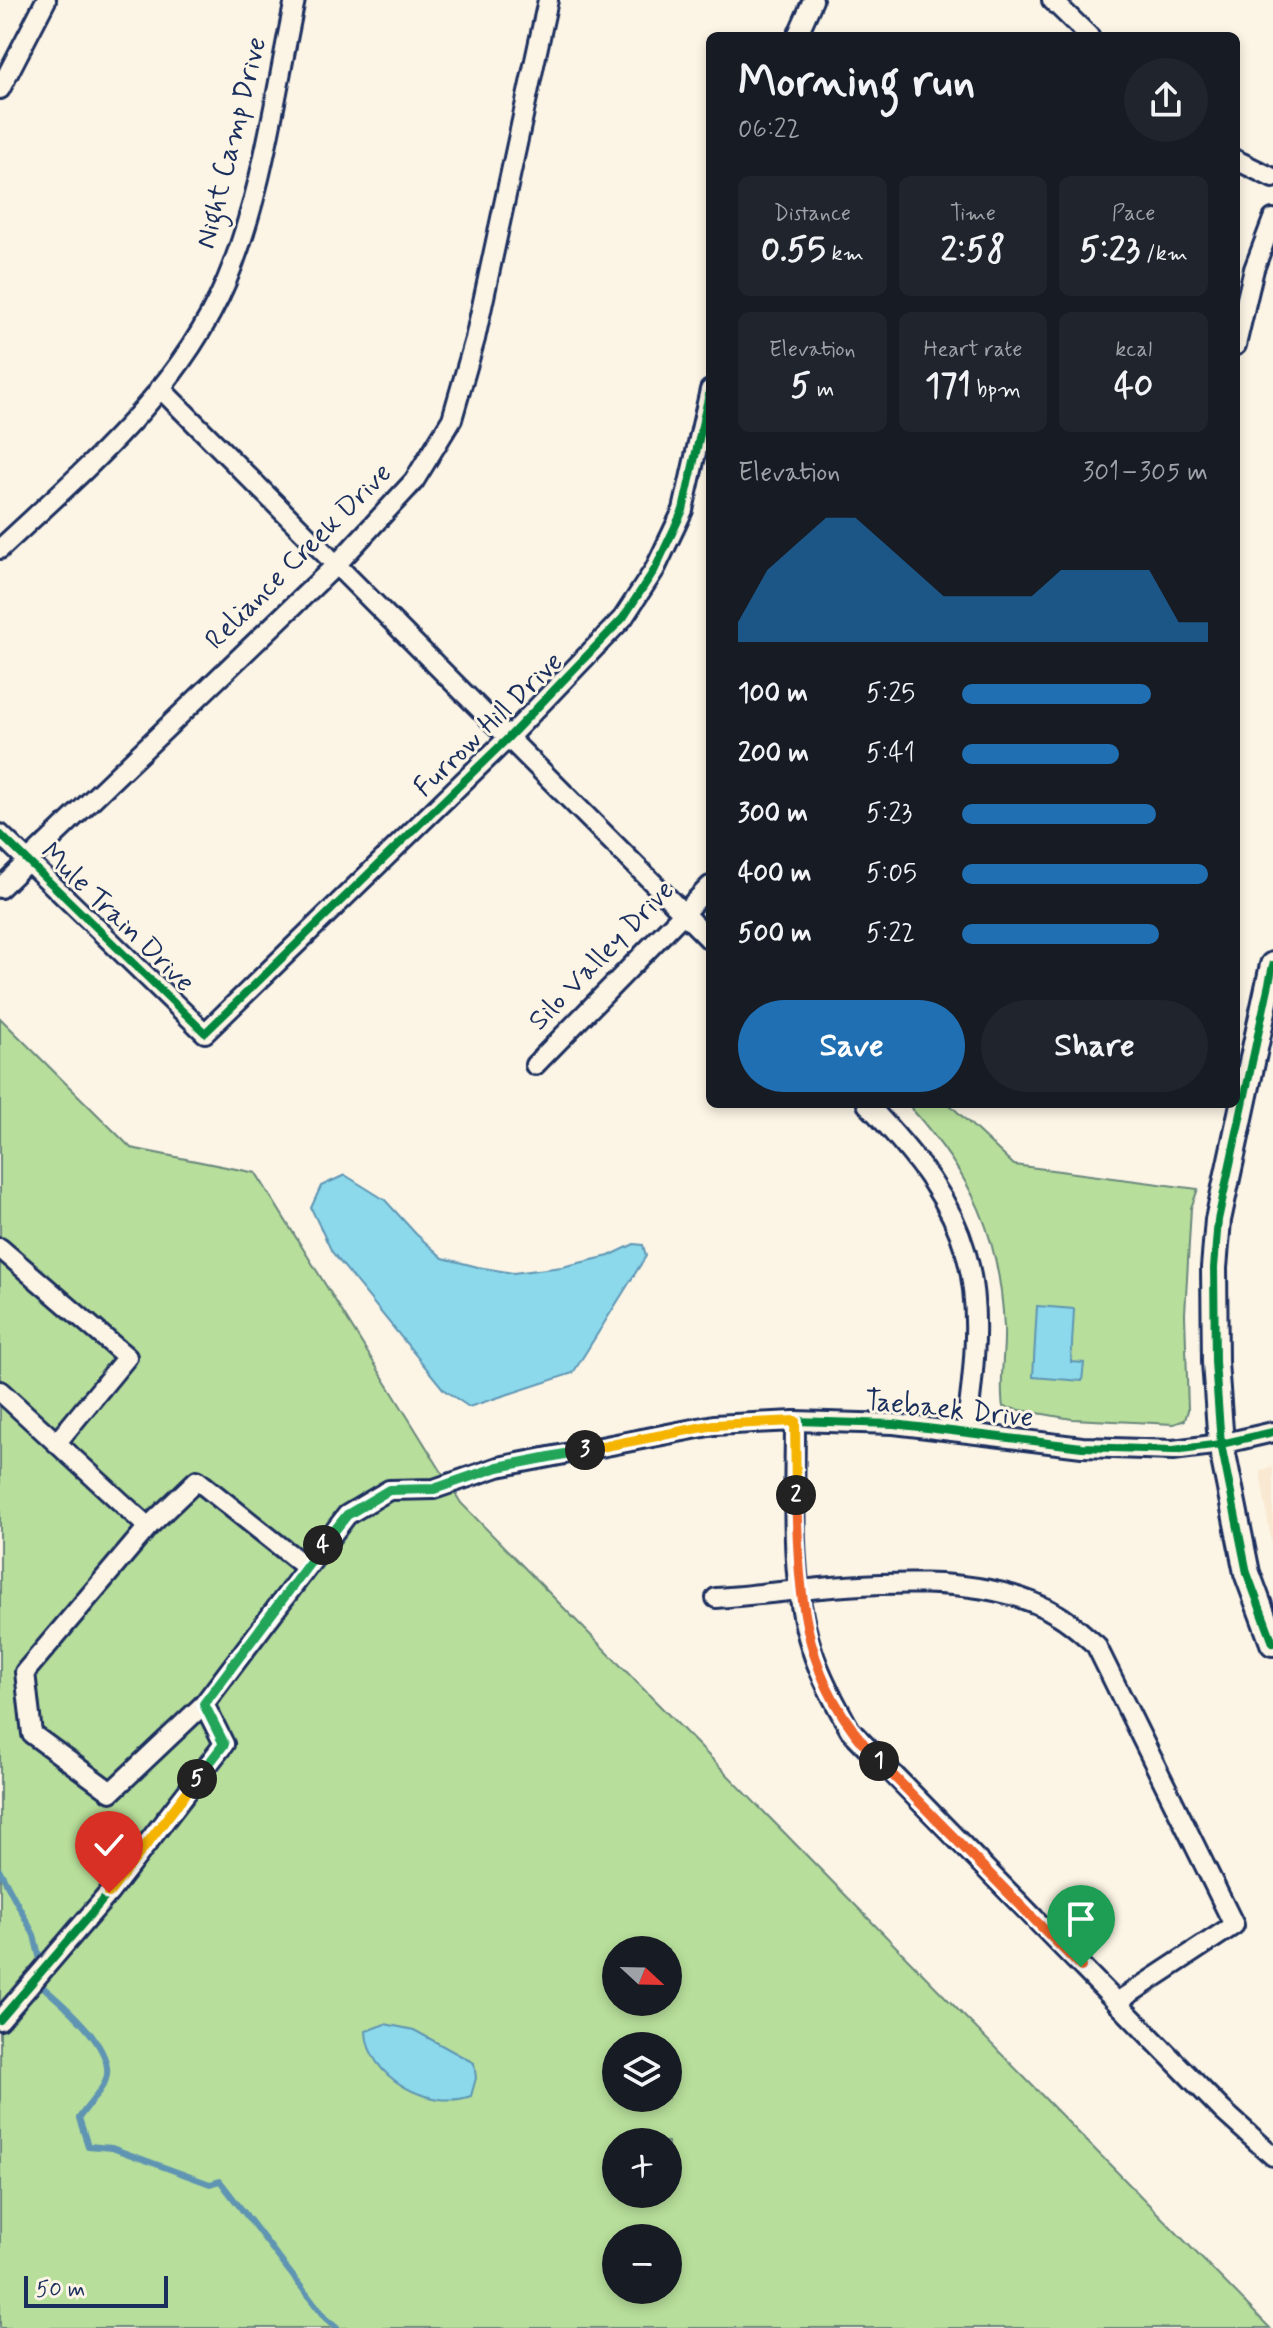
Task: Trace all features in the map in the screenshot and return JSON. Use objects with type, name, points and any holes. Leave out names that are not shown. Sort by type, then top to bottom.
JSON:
[{"type":"street","points":[[0,89],[46,0]]},
{"type":"street","name":"Night Camp Drive","points":[[0,549],[125,431],[198,336],[225,284],[249,219],[295,0]]},
{"type":"street","name":"Reliance Creek Drive","points":[[0,888],[337,564],[414,481],[452,419],[475,339],[548,0]]},
{"type":"street","points":[[799,32],[813,0]]},
{"type":"street","points":[[1052,0],[1085,32]]},
{"type":"street","points":[[1240,162],[1273,178]]},
{"type":"street","points":[[1240,328],[1254,269],[1273,219]]},
{"type":"street","points":[[160,388],[706,936]]},
{"type":"street","name":"Furrow Hill Drive","points":[[205,1033],[507,739],[623,618],[655,569],[683,510],[706,408]]},
{"type":"street","name":"Mule Train Drive","points":[[0,834],[205,1033]]},
{"type":"street","name":"Silo Valley Drive","points":[[535,1065],[706,890]]},
{"type":"street","points":[[1273,965],[1218,1220],[1215,1362],[1221,1444],[1247,1573],[1273,1643]]},
{"type":"street","points":[[874,1108],[924,1167],[948,1203],[964,1245],[975,1287],[976,1325],[966,1430]]},
{"type":"street","points":[[0,1248],[127,1357],[58,1441]]},
{"type":"street","points":[[0,1391],[58,1441],[148,1527],[197,1480],[306,1567]]},
{"type":"street","points":[[795,1421],[799,1592],[811,1647],[827,1690],[850,1730],[1273,2156]]},
{"type":"street","name":"Taebaek Drive","points":[[148,1527],[25,1672],[32,1734],[111,1792],[204,1704],[347,1515],[389,1490],[434,1489],[498,1467],[714,1425],[795,1421],[966,1430],[1082,1447],[1173,1450],[1221,1444],[1273,1432]]},
{"type":"street","points":[[716,1598],[874,1586],[958,1584],[1006,1594],[1057,1614],[1096,1645],[1234,1925],[1117,2002]]},
{"type":"street","points":[[0,2020],[109,1893],[224,1744],[204,1704]]},
{"type":"shaded area","points":[[1273,1467],[1273,1554],[1260,1471]]},
{"type":"green space","points":[[0,1018],[131,1148],[256,1173],[461,1503],[1270,2328],[0,2328]]},
{"type":"green space","points":[[911,1108],[953,1108],[1014,1165],[1198,1189],[1191,1208],[1185,1314],[1188,1410],[1185,1420],[1174,1424],[1072,1419],[1003,1407],[1004,1328],[1001,1294],[989,1235],[966,1183]]},
{"type":"water","points":[[345,1175],[385,1200],[443,1258],[513,1273],[562,1267],[609,1256],[634,1244],[643,1245],[646,1256],[573,1373],[469,1407],[444,1390],[332,1252],[311,1208],[321,1186]]},
{"type":"water","points":[[1037,1306],[1074,1309],[1071,1362],[1084,1363],[1082,1381],[1033,1377]]},
{"type":"water","points":[[385,2024],[414,2030],[474,2063],[476,2078],[471,2096],[437,2099],[420,2094],[389,2076],[369,2048],[366,2031]]},
{"type":"waterway","points":[[0,1871],[34,1935],[41,1964]]},
{"type":"waterway","points":[[43,1980],[43,1987],[87,2029],[104,2056],[107,2070],[105,2082],[79,2118],[88,2146],[112,2148],[210,2184],[220,2181],[325,2318],[337,2328]]},
{"type":"cycle path","points":[[0,834],[205,1033],[507,739],[623,618],[655,569],[683,510],[706,408]]},
{"type":"cycle path","points":[[1273,965],[1218,1220],[1214,1268],[1215,1362],[1221,1444],[1247,1573],[1273,1643]]},
{"type":"cycle path","points":[[0,2020],[109,1893],[224,1744],[204,1704],[347,1515],[389,1490],[434,1489],[498,1467],[714,1425],[795,1421],[894,1424],[1082,1447],[1173,1450],[1221,1444],[1273,1432]]},
{"type":"route","points":[[109,1893],[224,1744],[204,1704],[347,1515],[389,1490],[434,1489],[498,1467],[714,1425],[795,1421],[799,1592],[811,1647],[827,1690],[850,1730],[1081,1967]]}]
